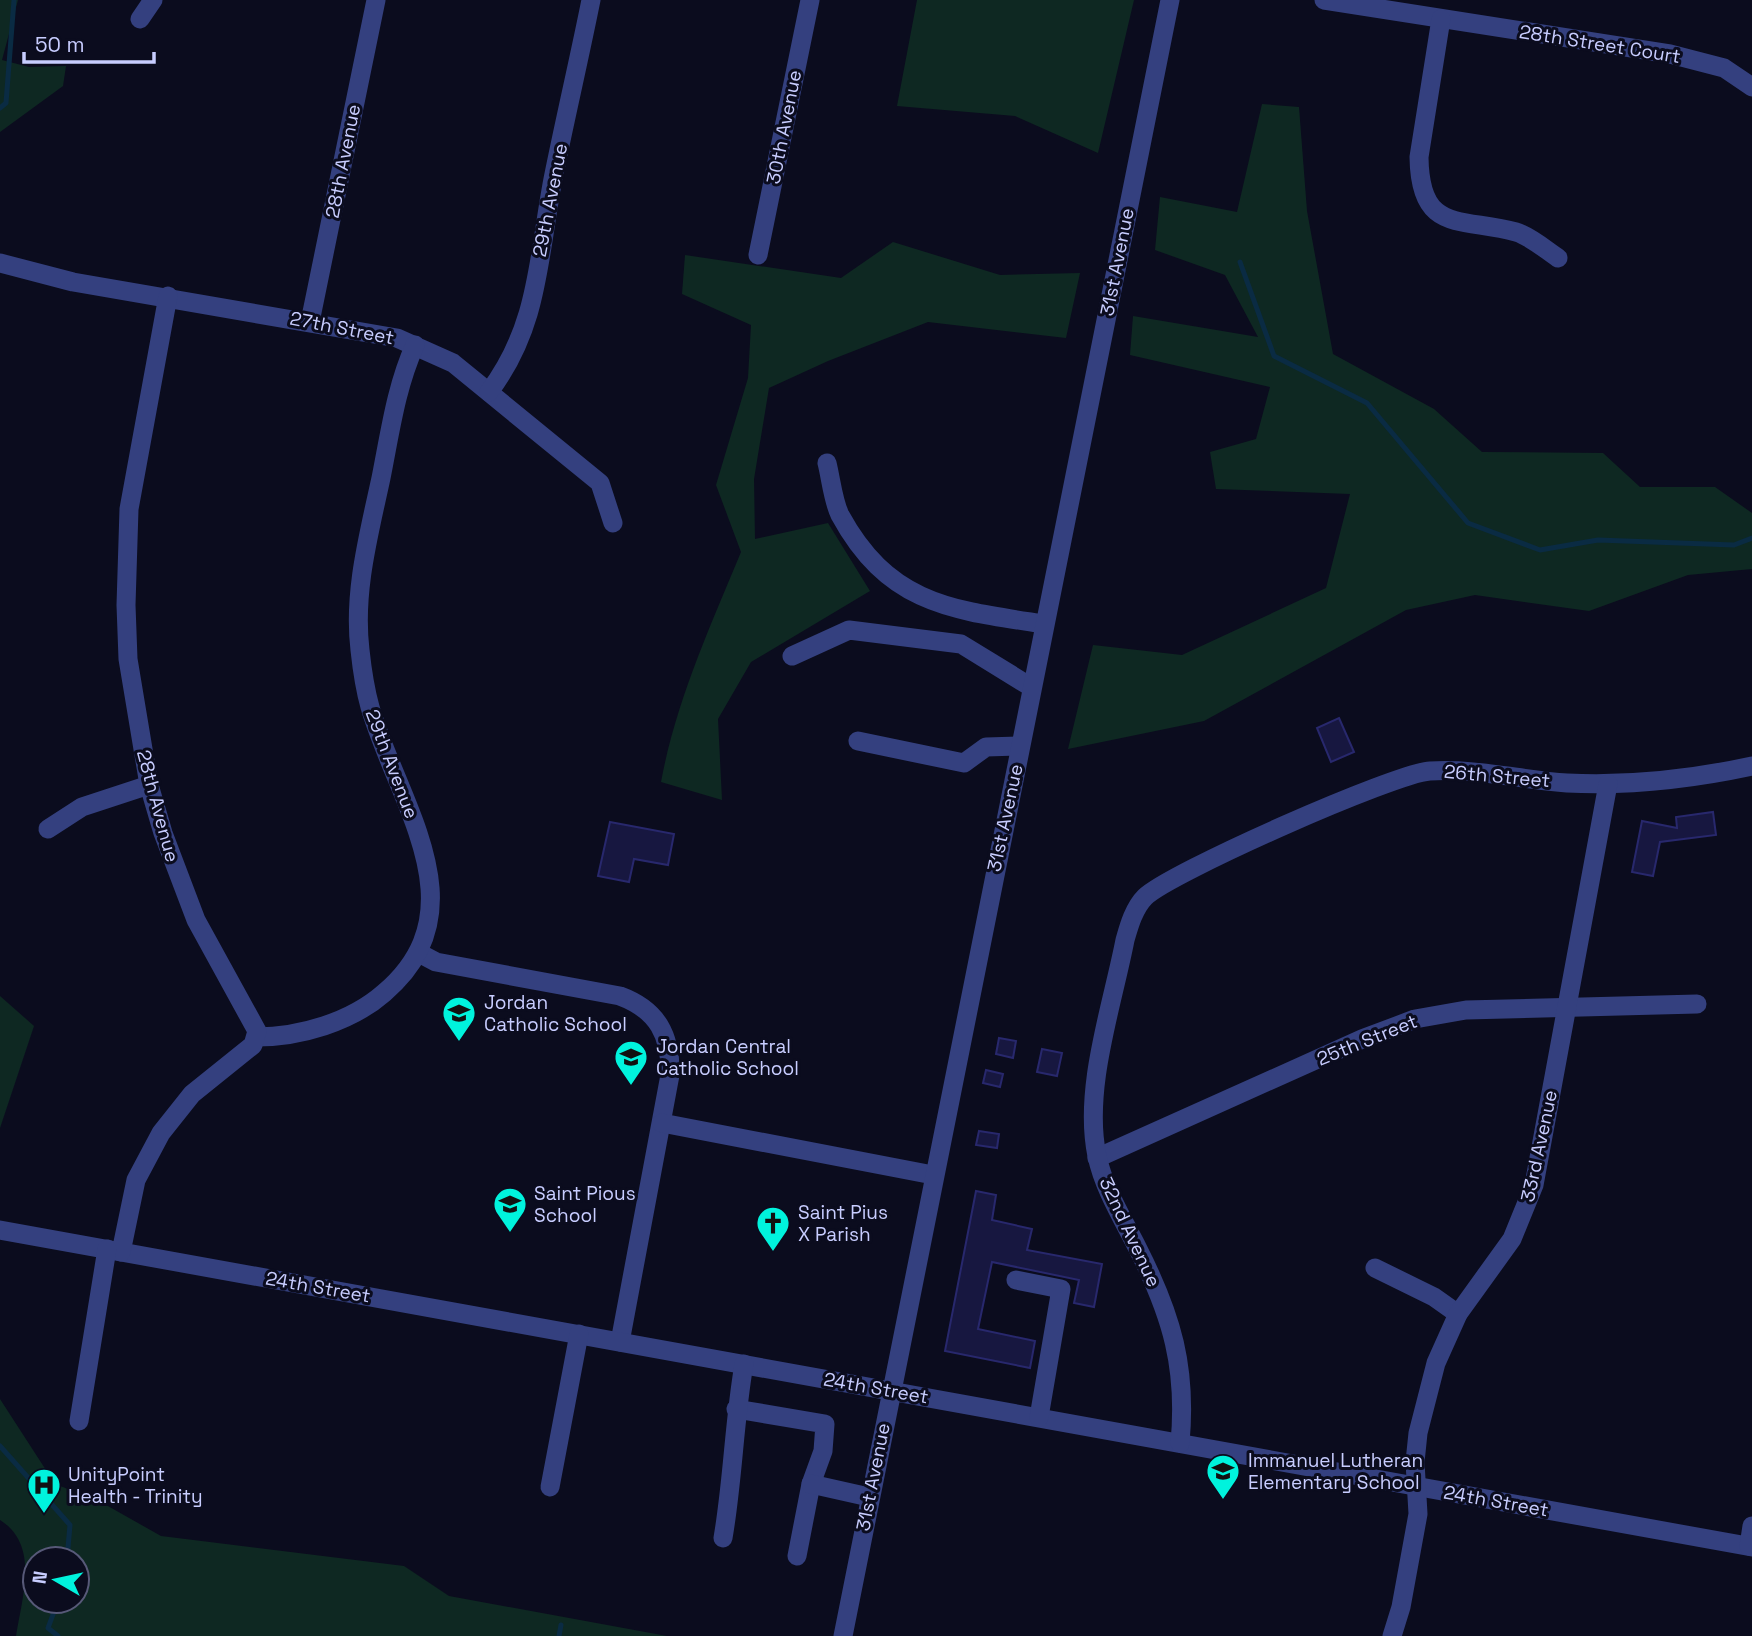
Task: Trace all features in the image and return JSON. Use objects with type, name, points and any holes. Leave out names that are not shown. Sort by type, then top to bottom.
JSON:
[{"type":"street","points":[[141,19],[153,0]]},
{"type":"street","name":"28th Avenue","points":[[310,322],[376,0]]},
{"type":"street","name":"29th Avenue","points":[[489,392],[513,357],[529,321],[555,171],[592,0]]},
{"type":"street","name":"30th Avenue","points":[[758,255],[810,0]]},
{"type":"street","name":"31st Avenue","points":[[843,1636],[890,1390],[1170,0]]},
{"type":"street","name":"28th Street Court","points":[[1324,0],[1670,54],[1724,68],[1752,87]]},
{"type":"street","points":[[1441,19],[1419,157],[1420,176],[1429,203],[1448,221],[1518,232],[1558,258]]},
{"type":"street","name":"27th Street","points":[[0,263],[73,282],[372,332],[415,345],[453,363],[600,483],[613,523]]},
{"type":"street","name":"28th Avenue","points":[[168,296],[127,536],[128,659],[149,785],[163,833],[197,920],[254,1022],[256,1037]]},
{"type":"street","name":"29th Avenue","points":[[256,1037],[287,1035],[355,1013],[393,986],[419,953],[432,897],[427,861],[369,706],[359,648],[359,616],[366,547],[401,376],[415,345]]},
{"type":"street","points":[[827,463],[839,514],[871,558],[896,583],[927,601],[1044,624]]},
{"type":"street","points":[[792,656],[849,630],[961,644],[1031,687]]},
{"type":"street","points":[[858,741],[964,763],[986,747],[1020,746]]},
{"type":"street","name":"26th Street","points":[[1143,899],[1172,879],[1374,788],[1416,773],[1452,771],[1608,784],[1752,766]]},
{"type":"street","name":"33rd Avenue","points":[[1392,1636],[1401,1606],[1418,1514],[1418,1433],[1427,1389],[1458,1314],[1513,1239],[1534,1185],[1608,784]]},
{"type":"street","points":[[48,830],[82,807],[149,785]]},
{"type":"street","name":"32nd Avenue","points":[[1143,899],[1130,921],[1125,940],[1097,1079],[1092,1124],[1097,1158],[1110,1194],[1152,1276],[1173,1334],[1183,1391],[1180,1443]]},
{"type":"street","points":[[419,953],[436,962],[620,996],[643,1007],[659,1023],[669,1044],[670,1075],[620,1342]]},
{"type":"street","name":"25th Street","points":[[1097,1158],[1388,1027],[1428,1016],[1466,1010],[1697,1004]]},
{"type":"street","points":[[79,1421],[114,1250],[136,1180],[161,1133],[192,1094],[245,1053],[256,1037]]},
{"type":"street","points":[[662,1123],[933,1175]]},
{"type":"street","name":"24th Street","points":[[0,1230],[1417,1486],[1751,1540]]},
{"type":"street","points":[[1375,1268],[1434,1297],[1458,1314]]},
{"type":"street","points":[[1016,1280],[1061,1289],[1039,1417]]},
{"type":"street","points":[[550,1487],[579,1334]]},
{"type":"street","points":[[723,1538],[734,1475],[736,1409],[744,1364]]},
{"type":"street","points":[[736,1409],[825,1424],[823,1451],[811,1485],[797,1556]]},
{"type":"street","points":[[811,1485],[869,1497]]},
{"type":"green space","points":[[0,0],[18,0],[2,60],[29,67],[66,66],[63,86],[0,132]]},
{"type":"green space","points":[[917,0],[1134,0],[1098,153],[1015,116],[897,106]]},
{"type":"green space","points":[[1262,104],[1299,107],[1307,211],[1333,354],[1434,409],[1482,452],[1603,453],[1640,487],[1715,487],[1752,513],[1752,569],[1688,575],[1589,611],[1475,595],[1406,610],[1204,721],[1068,749],[1093,645],[1182,655],[1326,588],[1350,494],[1216,489],[1210,452],[1256,439],[1270,387],[1130,355],[1133,316],[1258,337],[1225,275],[1155,250],[1160,197],[1237,212]]},
{"type":"green space","points":[[893,242],[1000,275],[1080,273],[1066,338],[928,322],[828,361],[769,388],[754,479],[755,539],[828,523],[870,591],[751,662],[718,719],[722,800],[661,782],[675,722],[685,693],[741,552],[716,485],[748,378],[751,325],[682,294],[685,255],[841,278]]},
{"type":"green space","points":[[0,996],[34,1026],[0,1128]]},
{"type":"green space","name":"UnityPoint Health - Trinity","points":[[0,1399],[55,1484],[99,1501],[161,1536],[404,1566],[449,1596],[667,1636],[16,1636],[21,1607],[21,1615],[91,1615],[91,1545],[21,1546],[12,1531],[0,1520]]},
{"type":"building","points":[[1339,718],[1354,752],[1331,762],[1317,728]]},
{"type":"building","points":[[1713,812],[1716,835],[1660,842],[1653,876],[1632,872],[1642,821],[1677,828],[1676,817]]},
{"type":"building","points":[[610,822],[674,834],[668,865],[634,859],[629,882],[598,876]]},
{"type":"building","points":[[999,1038],[1016,1041],[1013,1058],[996,1054]]},
{"type":"building","points":[[1042,1049],[1062,1053],[1057,1076],[1037,1072]]},
{"type":"building","points":[[986,1070],[1003,1074],[1000,1087],[983,1083]]},
{"type":"building","points":[[979,1131],[999,1134],[997,1148],[976,1145]]},
{"type":"building","points":[[976,1191],[996,1195],[992,1220],[1032,1229],[1027,1250],[1102,1264],[1094,1307],[1074,1303],[1079,1280],[992,1262],[978,1329],[1035,1341],[1030,1368],[945,1351]]},
{"type":"waterway","points":[[0,108],[6,103],[14,0]]},
{"type":"waterway","points":[[1240,262],[1274,356],[1367,403],[1468,523],[1540,550],[1598,540],[1734,545],[1752,538]]},
{"type":"waterway","points":[[0,1446],[70,1525],[68,1545]]},
{"type":"waterway","points":[[53,1615],[48,1628],[58,1636]]},
{"type":"waterway","points":[[559,1636],[561,1625]]},
{"type":"place","name":"Jordan Catholic School","points":[[459,1043]]},
{"type":"place","name":"Jordan Central Catholic School","points":[[631,1087]]},
{"type":"place","name":"Saint Pious School","points":[[510,1234]]},
{"type":"place","name":"Saint Pius X Parish","points":[[773,1253]]},
{"type":"place","name":"Immanuel Lutheran Elementary School","points":[[1223,1501]]},
{"type":"place","name":"UnityPoint Health - Trinity","points":[[44,1515]]}]
